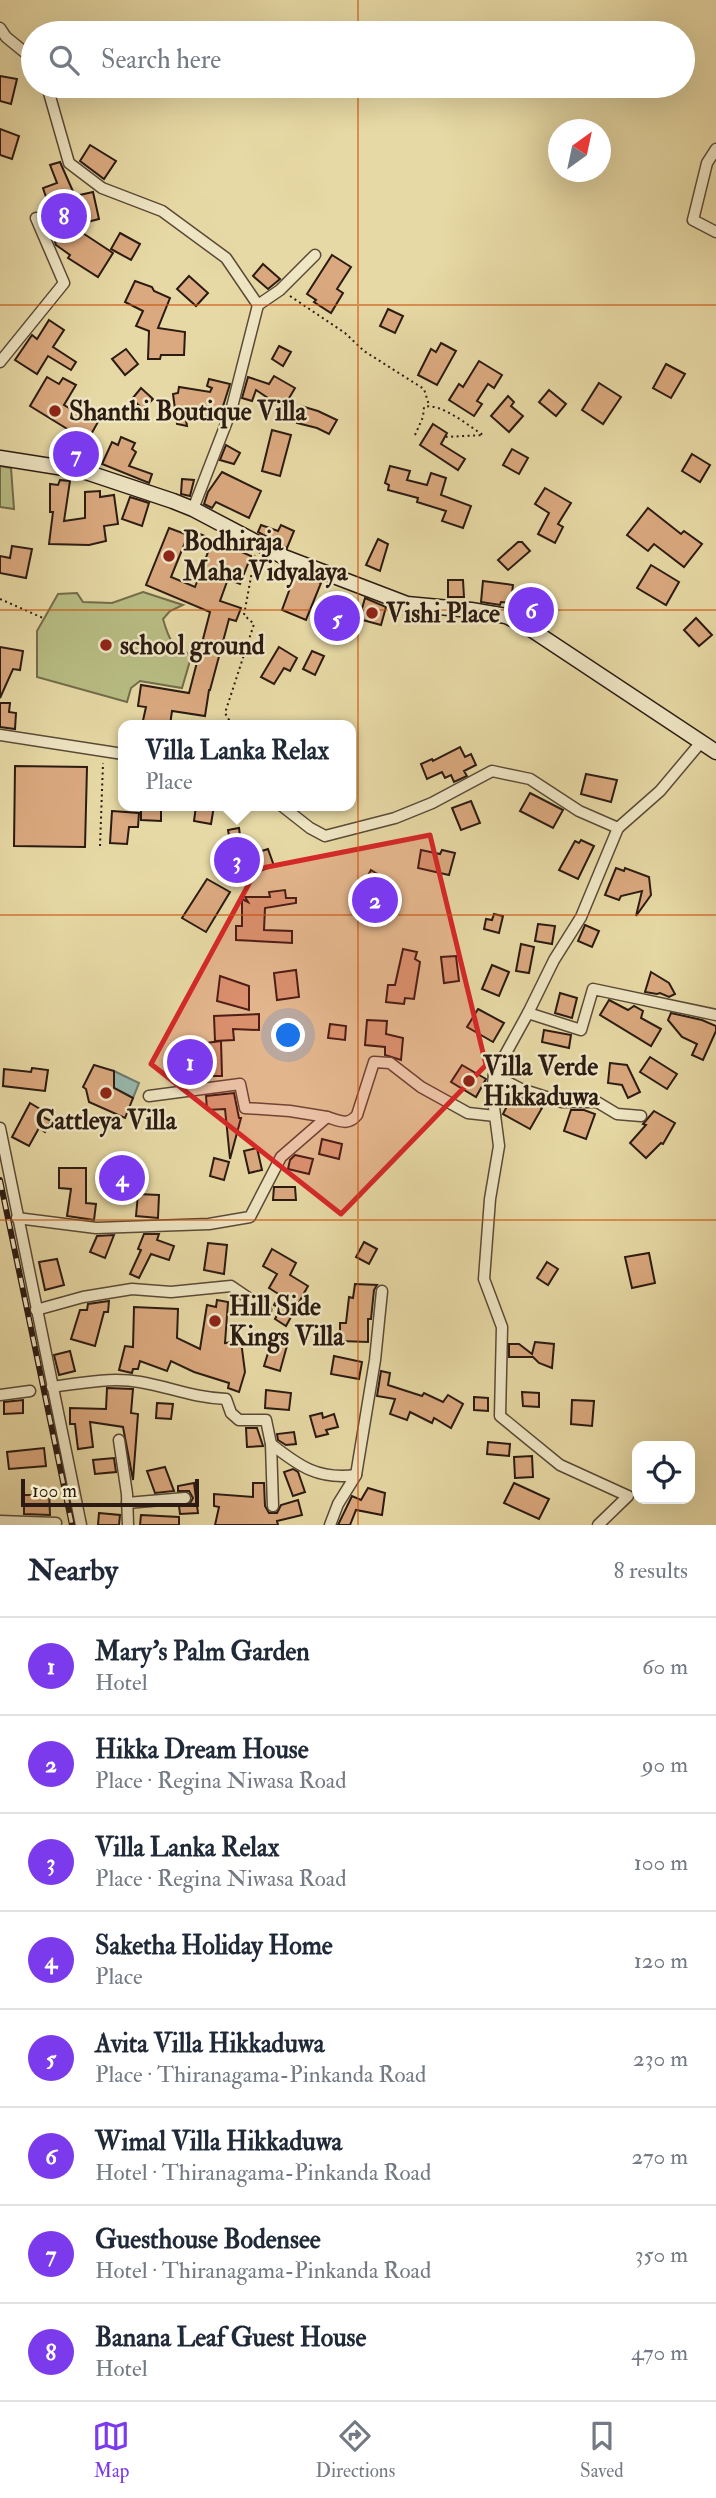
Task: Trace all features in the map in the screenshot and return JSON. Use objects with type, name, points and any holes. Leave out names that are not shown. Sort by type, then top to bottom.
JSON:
[{"type":"street","points":[[0,28],[21,49]]},
{"type":"street","points":[[50,98],[69,163],[102,188],[162,211],[226,258],[258,304]]},
{"type":"street","points":[[716,149],[707,163],[693,220],[716,232]]},
{"type":"street","points":[[0,362],[64,284],[36,218]]},
{"type":"street","points":[[193,509],[231,411],[258,304],[281,290],[316,255]]},
{"type":"street","points":[[0,458],[83,471],[193,509],[284,557],[407,604],[506,616],[526,626],[716,752]]},
{"type":"street","points":[[0,735],[89,751],[118,753]]},
{"type":"street","points":[[598,1525],[628,1496],[560,1465],[500,1416],[502,1327],[484,1279],[490,1199],[499,1146],[492,1092],[494,1075],[554,960],[581,917],[618,828],[660,792],[702,741]]},
{"type":"street","points":[[288,811],[325,836],[395,818],[432,803],[492,771],[530,779],[579,811],[618,828]]},
{"type":"street","points":[[528,1013],[581,1030],[592,991],[595,989],[716,1015]]},
{"type":"street","points":[[149,1096],[240,1084],[245,1108],[290,1111],[345,1123],[352,1121],[357,1115],[374,1062],[390,1063],[421,1087],[468,1113],[495,1116]]},
{"type":"street","points":[[494,1075],[521,1089],[562,1102],[597,1102],[617,1114],[641,1115]]},
{"type":"street","points":[[18,1219],[96,1228],[209,1224],[250,1217],[281,1157],[327,1118]]},
{"type":"street","points":[[0,1129],[81,1525]]},
{"type":"street","points":[[36,1310],[83,1297],[132,1289],[171,1293],[231,1286],[266,1310]]},
{"type":"street","points":[[330,1525],[338,1504],[356,1475],[375,1360],[382,1291]]},
{"type":"street","points":[[52,1387],[93,1381],[138,1382],[201,1399],[226,1399],[231,1413],[239,1420],[266,1420],[271,1444],[273,1506]]},
{"type":"street","points":[[0,1395],[30,1391]]},
{"type":"street","points":[[119,1440],[128,1525]]},
{"type":"street","points":[[271,1444],[294,1463],[313,1472],[343,1477],[356,1475]]},
{"type":"street","points":[[127,1503],[185,1498]]},
{"type":"street","points":[[0,1521],[56,1523]]},
{"type":"path","points":[[281,290],[345,333],[364,351],[424,389],[429,405]]},
{"type":"path","points":[[415,435],[423,417],[424,407],[429,405],[438,407],[483,435],[445,437]]},
{"type":"path","points":[[229,720],[225,713],[254,624],[244,615],[258,544]]},
{"type":"path","points":[[0,599],[43,618]]},
{"type":"path","points":[[100,846],[103,762],[118,754]]},
{"type":"highlighted area","points":[[430,835],[486,1065],[341,1214],[151,1064],[257,869]]},
{"type":"green space","points":[[0,466],[11,468],[14,509],[0,507]]},
{"type":"green space","name":"school ground","points":[[143,592],[183,605],[170,611],[163,619],[175,646],[192,654],[182,688],[140,681],[131,688],[127,702],[37,677],[37,631],[58,594],[77,593],[83,602],[112,603]]},
{"type":"water","points":[[114,1071],[139,1083],[133,1098],[114,1088]]},
{"type":"building","points":[[0,76],[17,79],[11,104],[0,101]]},
{"type":"building","points":[[0,129],[19,136],[12,159],[0,155]]},
{"type":"building","points":[[90,145],[116,161],[104,179],[80,161]]},
{"type":"building","points":[[60,162],[75,196],[93,192],[99,219],[72,226],[113,253],[98,277],[68,258],[70,255],[56,245],[53,235],[67,231],[59,199],[48,203],[43,188],[57,183],[50,165]]},
{"type":"building","points":[[120,233],[140,244],[131,260],[111,249]]},
{"type":"building","points":[[332,255],[351,267],[337,289],[343,293],[331,313],[307,294]]},
{"type":"building","points":[[263,264],[280,279],[268,289],[253,276]]},
{"type":"building","points":[[189,276],[208,293],[196,306],[177,289]]},
{"type":"building","points":[[135,281],[170,298],[158,328],[185,332],[184,355],[161,355],[160,359],[148,359],[149,331],[136,326],[143,311],[125,302]]},
{"type":"building","points":[[388,309],[403,316],[395,333],[380,326]]},
{"type":"building","points":[[49,320],[64,330],[53,347],[76,362],[71,370],[48,356],[37,374],[15,360],[32,335],[37,339]]},
{"type":"building","points":[[441,343],[456,351],[437,385],[418,375],[431,349],[436,352]]},
{"type":"building","points":[[279,346],[291,352],[283,366],[272,359]]},
{"type":"building","points":[[126,349],[138,364],[125,375],[112,359]]},
{"type":"building","points":[[479,361],[502,375],[494,388],[488,384],[477,401],[482,404],[474,416],[449,400],[459,384],[463,387]]},
{"type":"building","points":[[666,364],[685,374],[671,398],[653,388]]},
{"type":"building","points":[[274,376],[295,388],[285,405],[277,404],[256,390],[252,401],[242,398],[248,377],[269,384]]},
{"type":"building","name":"Shanthi Boutique Villa","points":[[47,377],[59,384],[63,378],[76,385],[64,405],[98,422],[89,438],[82,438],[30,406]]},
{"type":"building","points":[[209,379],[230,384],[219,419],[190,412],[190,415],[185,414],[187,426],[177,424],[173,394],[178,393],[179,387],[210,392],[212,388],[207,386]]},
{"type":"building","points":[[599,383],[621,397],[603,424],[582,410]]},
{"type":"building","points":[[141,388],[153,399],[143,409],[132,399]]},
{"type":"building","points":[[549,390],[566,404],[556,416],[539,402]]},
{"type":"building","points":[[508,396],[514,402],[511,406],[523,416],[509,432],[491,416]]},
{"type":"building","points":[[301,406],[337,420],[329,434],[297,423]]},
{"type":"building","points":[[433,424],[447,433],[441,444],[465,459],[458,470],[420,445]]},
{"type":"building","points":[[272,430],[291,435],[280,476],[262,471]]},
{"type":"building","points":[[121,437],[135,443],[132,449],[136,452],[129,466],[152,474],[149,483],[102,464],[112,442],[118,445]]},
{"type":"building","points":[[226,445],[240,453],[234,464],[220,460]]},
{"type":"building","points":[[512,449],[528,458],[519,474],[503,465]]},
{"type":"building","points":[[692,454],[710,465],[700,482],[682,471]]},
{"type":"building","points":[[390,466],[410,471],[407,480],[427,485],[431,473],[446,478],[441,495],[471,506],[463,528],[442,521],[446,511],[417,502],[418,498],[388,490],[389,485],[385,483]]},
{"type":"building","points":[[222,472],[261,491],[249,518],[216,502],[212,508],[204,504],[208,492]]},
{"type":"building","points":[[182,479],[194,480],[190,496],[181,494]]},
{"type":"building","points":[[60,480],[70,481],[64,521],[85,518],[85,492],[100,491],[100,497],[114,495],[118,524],[104,526],[106,541],[89,545],[49,544],[53,512],[50,512],[50,484],[58,485]]},
{"type":"building","points":[[545,488],[571,503],[558,524],[563,527],[555,543],[538,534],[549,513],[535,504]]},
{"type":"building","points":[[130,497],[149,503],[142,526],[122,519]]},
{"type":"building","points":[[648,508],[681,534],[684,531],[702,544],[684,567],[654,544],[648,551],[627,535]]},
{"type":"building","points":[[261,525],[278,531],[281,525],[294,531],[287,548],[258,532]]},
{"type":"building","points":[[169,528],[188,535],[171,577],[195,587],[208,552],[193,546],[198,533],[251,556],[240,584],[228,579],[220,601],[241,608],[236,621],[229,619],[209,690],[205,716],[172,711],[171,720],[143,720],[146,707],[138,706],[141,685],[189,693],[210,612],[146,585]]},
{"type":"building","points":[[378,539],[388,544],[380,571],[366,565]]},
{"type":"building","points":[[518,542],[522,542],[530,551],[508,570],[498,560]]},
{"type":"building","points":[[12,546],[32,549],[26,578],[0,573],[0,556],[10,558]]},
{"type":"building","points":[[651,565],[679,582],[666,605],[637,588]]},
{"type":"building","points":[[296,572],[321,583],[306,620],[282,610]]},
{"type":"building","points":[[448,580],[463,580],[464,597],[448,597]]},
{"type":"building","points":[[483,581],[513,585],[512,593],[543,608],[536,621],[519,612],[523,604],[481,602]]},
{"type":"building","name":"Vishi Place","points":[[365,598],[386,607],[381,625],[359,619]]},
{"type":"building","points":[[330,606],[348,610],[344,630],[326,627]]},
{"type":"building","points":[[696,618],[712,635],[699,646],[684,630]]},
{"type":"building","points":[[0,647],[23,651],[20,670],[13,669],[0,698]]},
{"type":"building","points":[[279,647],[297,658],[290,671],[284,668],[274,684],[261,677]]},
{"type":"building","points":[[312,651],[324,656],[315,675],[303,669]]},
{"type":"building","points":[[0,703],[10,703],[9,712],[16,713],[15,729],[0,727]]},
{"type":"building","points":[[460,747],[465,757],[471,754],[476,765],[464,771],[467,776],[454,782],[451,775],[445,778],[442,772],[427,779],[421,764]]},
{"type":"building","points":[[15,766],[87,767],[85,847],[14,846]]},
{"type":"building","points":[[586,774],[617,780],[611,802],[581,794]]},
{"type":"building","points":[[530,793],[563,810],[553,828],[520,811]]},
{"type":"building","points":[[471,801],[480,823],[461,830],[452,808]]},
{"type":"building","points":[[112,811],[139,813],[138,827],[129,827],[127,844],[110,843]]},
{"type":"building","points":[[141,811],[161,811],[161,821],[141,820]]},
{"type":"building","points":[[195,811],[213,811],[211,824],[194,821]]},
{"type":"building","points":[[239,828],[243,857],[252,854],[245,866],[233,871],[226,856],[232,853],[228,830]]},
{"type":"building","points":[[581,840],[594,846],[578,879],[559,870],[575,841],[579,843]]},
{"type":"building","points":[[268,849],[274,866],[260,871],[255,853]]},
{"type":"building","points":[[421,850],[440,854],[442,850],[455,853],[449,875],[418,868]]},
{"type":"building","points":[[616,868],[624,871],[625,868],[649,877],[651,895],[636,916],[642,891],[621,896],[619,900],[605,895]]},
{"type":"building","points":[[371,870],[379,875],[376,881],[399,893],[383,923],[351,906]]},
{"type":"building","points":[[207,879],[230,892],[206,932],[182,918]]},
{"type":"building","points":[[285,890],[286,898],[296,898],[296,903],[265,908],[264,930],[292,931],[292,943],[236,940],[236,926],[242,926],[242,899],[248,902],[245,897],[270,897],[269,892]]},
{"type":"building","points":[[494,914],[503,916],[499,933],[484,929],[486,919],[492,920]]},
{"type":"building","points":[[538,924],[555,926],[552,944],[535,941]]},
{"type":"building","points":[[585,925],[599,931],[592,947],[578,941]]},
{"type":"building","points":[[521,944],[534,947],[529,973],[516,971]]},
{"type":"building","points":[[403,949],[417,952],[415,959],[420,962],[414,999],[405,998],[404,1004],[386,1002],[388,985],[395,985]]},
{"type":"building","points":[[456,956],[459,981],[444,983],[441,957]]},
{"type":"building","points":[[492,965],[509,972],[499,996],[482,989]]},
{"type":"building","points":[[296,970],[299,997],[277,1000],[274,973]]},
{"type":"building","points":[[651,972],[669,983],[675,994],[669,997],[645,992]]},
{"type":"building","points":[[220,976],[249,986],[249,1010],[217,1001]]},
{"type":"building","points":[[560,993],[577,998],[572,1018],[555,1013]]},
{"type":"building","points":[[609,1000],[628,1010],[634,1006],[643,1011],[641,1018],[661,1029],[651,1046],[600,1015]]},
{"type":"building","points":[[478,1009],[504,1023],[493,1042],[467,1027]]},
{"type":"building","points":[[671,1013],[716,1026],[703,1060],[692,1055],[697,1044],[682,1037],[668,1020]]},
{"type":"building","points":[[259,1014],[259,1030],[233,1029],[234,1040],[215,1041],[214,1016]]},
{"type":"building","points":[[367,1020],[387,1021],[386,1034],[403,1038],[401,1060],[385,1055],[385,1047],[365,1045]]},
{"type":"building","points":[[330,1024],[346,1026],[345,1040],[328,1038]]},
{"type":"building","points":[[544,1030],[571,1035],[569,1048],[542,1042]]},
{"type":"building","points":[[221,1041],[222,1076],[206,1076],[194,1082],[181,1081],[177,1047]]},
{"type":"building","points":[[650,1057],[677,1074],[667,1089],[640,1072]]},
{"type":"building","points":[[610,1063],[627,1065],[640,1092],[628,1098],[622,1085],[608,1083]]},
{"type":"building","name":"Cattleya Villa","points":[[94,1065],[114,1071],[114,1088],[133,1098],[125,1118],[89,1102],[83,1087]]},
{"type":"building","name":"Villa Verde Hikkaduwa","points":[[462,1065],[486,1079],[476,1097],[451,1082]]},
{"type":"building","points":[[32,1068],[48,1070],[45,1091],[3,1086],[4,1069],[31,1072]]},
{"type":"building","points":[[234,1093],[241,1118],[230,1159],[225,1109],[207,1110],[206,1096]]},
{"type":"building","points":[[513,1094],[542,1108],[530,1129],[503,1114]]},
{"type":"building","points":[[30,1103],[40,1109],[39,1115],[51,1121],[45,1132],[39,1128],[29,1146],[12,1137]]},
{"type":"building","points":[[571,1110],[584,1110],[595,1114],[586,1139],[564,1131]]},
{"type":"building","points":[[654,1111],[675,1123],[663,1144],[646,1158],[630,1143]]},
{"type":"building","points":[[322,1139],[342,1144],[339,1159],[319,1154]]},
{"type":"building","points":[[257,1148],[262,1170],[249,1173],[244,1151]]},
{"type":"building","points":[[295,1155],[313,1159],[309,1174],[288,1169],[290,1160]]},
{"type":"building","points":[[214,1158],[229,1162],[224,1180],[210,1176]]},
{"type":"building","points":[[132,1163],[140,1184],[111,1192],[104,1174]]},
{"type":"building","points":[[59,1168],[86,1168],[86,1203],[96,1204],[94,1220],[67,1216],[71,1189],[59,1188]]},
{"type":"building","points":[[274,1187],[295,1187],[296,1200],[273,1200]]},
{"type":"building","points":[[138,1194],[159,1195],[158,1218],[136,1216]]},
{"type":"building","points":[[144,1234],[159,1234],[157,1240],[174,1246],[169,1260],[151,1254],[139,1278],[130,1274],[141,1250],[138,1249]]},
{"type":"building","points":[[114,1235],[105,1258],[90,1252],[97,1236]]},
{"type":"building","points":[[364,1242],[377,1249],[369,1264],[356,1257]]},
{"type":"building","points":[[208,1243],[227,1245],[224,1274],[204,1270]]},
{"type":"building","points":[[272,1249],[296,1263],[290,1275],[308,1286],[286,1326],[275,1319],[280,1309],[274,1305],[280,1295],[269,1288],[277,1274],[263,1266]]},
{"type":"building","points":[[649,1253],[655,1283],[632,1288],[625,1257]]},
{"type":"building","points":[[57,1259],[64,1285],[45,1290],[39,1262]]},
{"type":"building","points":[[547,1262],[558,1269],[548,1285],[537,1278]]},
{"type":"building","points":[[355,1284],[377,1285],[371,1319],[368,1319],[368,1342],[340,1341],[340,1323],[346,1323],[349,1297],[353,1298]]},
{"type":"building","points":[[217,1300],[228,1302],[225,1343],[241,1341],[245,1372],[239,1392],[228,1388],[229,1383],[194,1372],[171,1361],[167,1371],[140,1361],[138,1369],[133,1369],[132,1373],[119,1370],[125,1346],[133,1347],[134,1307],[178,1309],[177,1338],[200,1349],[207,1305],[216,1307]]},
{"type":"building","points":[[109,1301],[108,1312],[104,1312],[95,1346],[71,1339],[80,1310],[87,1310],[88,1304]]},
{"type":"building","points":[[273,1337],[288,1342],[280,1371],[264,1366]]},
{"type":"building","points":[[535,1342],[554,1344],[552,1368],[539,1363],[533,1357],[509,1357],[509,1344],[519,1344],[532,1354]]},
{"type":"building","points":[[70,1351],[75,1371],[59,1375],[54,1355]]},
{"type":"building","points":[[334,1356],[362,1362],[359,1379],[331,1374]]},
{"type":"building","points":[[381,1371],[390,1373],[388,1385],[422,1396],[424,1393],[443,1402],[448,1395],[463,1404],[451,1428],[434,1418],[432,1423],[410,1412],[407,1420],[390,1414],[395,1399],[377,1396]]},
{"type":"building","points":[[107,1388],[133,1389],[131,1413],[138,1414],[133,1480],[123,1427],[90,1422],[93,1447],[78,1449],[75,1424],[70,1424],[70,1408],[106,1409]]},
{"type":"building","points":[[266,1390],[291,1393],[289,1410],[265,1408]]},
{"type":"building","points":[[522,1392],[539,1393],[539,1407],[523,1406]]},
{"type":"building","points":[[474,1397],[488,1398],[488,1411],[474,1410]]},
{"type":"building","points":[[23,1400],[23,1413],[4,1414],[4,1402]]},
{"type":"building","points":[[572,1400],[594,1401],[592,1426],[571,1424]]},
{"type":"building","points":[[157,1403],[173,1404],[171,1419],[156,1418]]},
{"type":"building","points":[[322,1413],[323,1418],[334,1414],[338,1427],[326,1430],[328,1434],[316,1437],[310,1416]]},
{"type":"building","points":[[246,1428],[257,1428],[263,1446],[247,1447]]},
{"type":"building","points":[[294,1432],[296,1444],[286,1445],[278,1440],[277,1434]]},
{"type":"building","points":[[488,1442],[510,1444],[509,1456],[487,1454]]},
{"type":"building","points":[[44,1448],[46,1466],[9,1469],[7,1452]]},
{"type":"building","points":[[532,1456],[533,1477],[515,1478],[514,1457]]},
{"type":"building","points":[[114,1458],[116,1472],[95,1474],[93,1460]]},
{"type":"building","points":[[165,1467],[174,1491],[155,1493],[147,1471]]},
{"type":"building","points":[[293,1469],[298,1472],[305,1492],[293,1496],[284,1472]]},
{"type":"building","points":[[194,1483],[198,1513],[180,1514],[179,1506],[189,1505],[193,1498],[189,1491],[178,1491],[178,1486]]},
{"type":"building","points":[[253,1483],[264,1483],[265,1506],[269,1513],[277,1513],[281,1505],[298,1500],[302,1515],[277,1521],[278,1525],[215,1525],[219,1507],[214,1506],[214,1494],[253,1497]]},
{"type":"building","points":[[514,1483],[549,1499],[539,1519],[504,1503]]},
{"type":"building","points":[[368,1488],[385,1493],[382,1515],[356,1510],[350,1525],[338,1525],[352,1496],[361,1500]]},
{"type":"building","points":[[38,1491],[49,1491],[50,1515],[24,1514],[24,1495],[38,1495]]},
{"type":"building","points":[[99,1513],[120,1515],[119,1525],[98,1525]]},
{"type":"building","points":[[141,1515],[179,1517],[179,1525],[140,1525]]},
{"type":"railway","points":[[0,1180],[72,1525]]},
{"type":"place","name":"Banana Leaf Guest House","points":[[64,216]]},
{"type":"place","name":"Shanthi Boutique Villa","points":[[55,411]]},
{"type":"place","name":"Guesthouse Bodensee","points":[[76,454]]},
{"type":"place","name":"Bodhiraja Maha Vidyalaya","points":[[169,556]]},
{"type":"place","name":"Wimal Villa Hikkaduwa","points":[[531,610]]},
{"type":"place","name":"Vishi Place","points":[[372,613]]},
{"type":"place","name":"Avita Villa Hikkaduwa","points":[[337,618]]},
{"type":"place","name":"school ground","points":[[106,645]]},
{"type":"place","name":"Villa Lanka Relax","points":[[237,860]]},
{"type":"place","name":"Hikka Dream House","points":[[375,900]]},
{"type":"place","name":"Mary's Palm Garden","points":[[190,1062]]},
{"type":"place","name":"Villa Verde Hikkaduwa","points":[[469,1081]]},
{"type":"place","name":"Cattleya Villa","points":[[106,1093]]},
{"type":"place","name":"Saketha Holiday Home","points":[[122,1178]]},
{"type":"place","name":"Hill Side Kings Villa","points":[[215,1321]]}]
